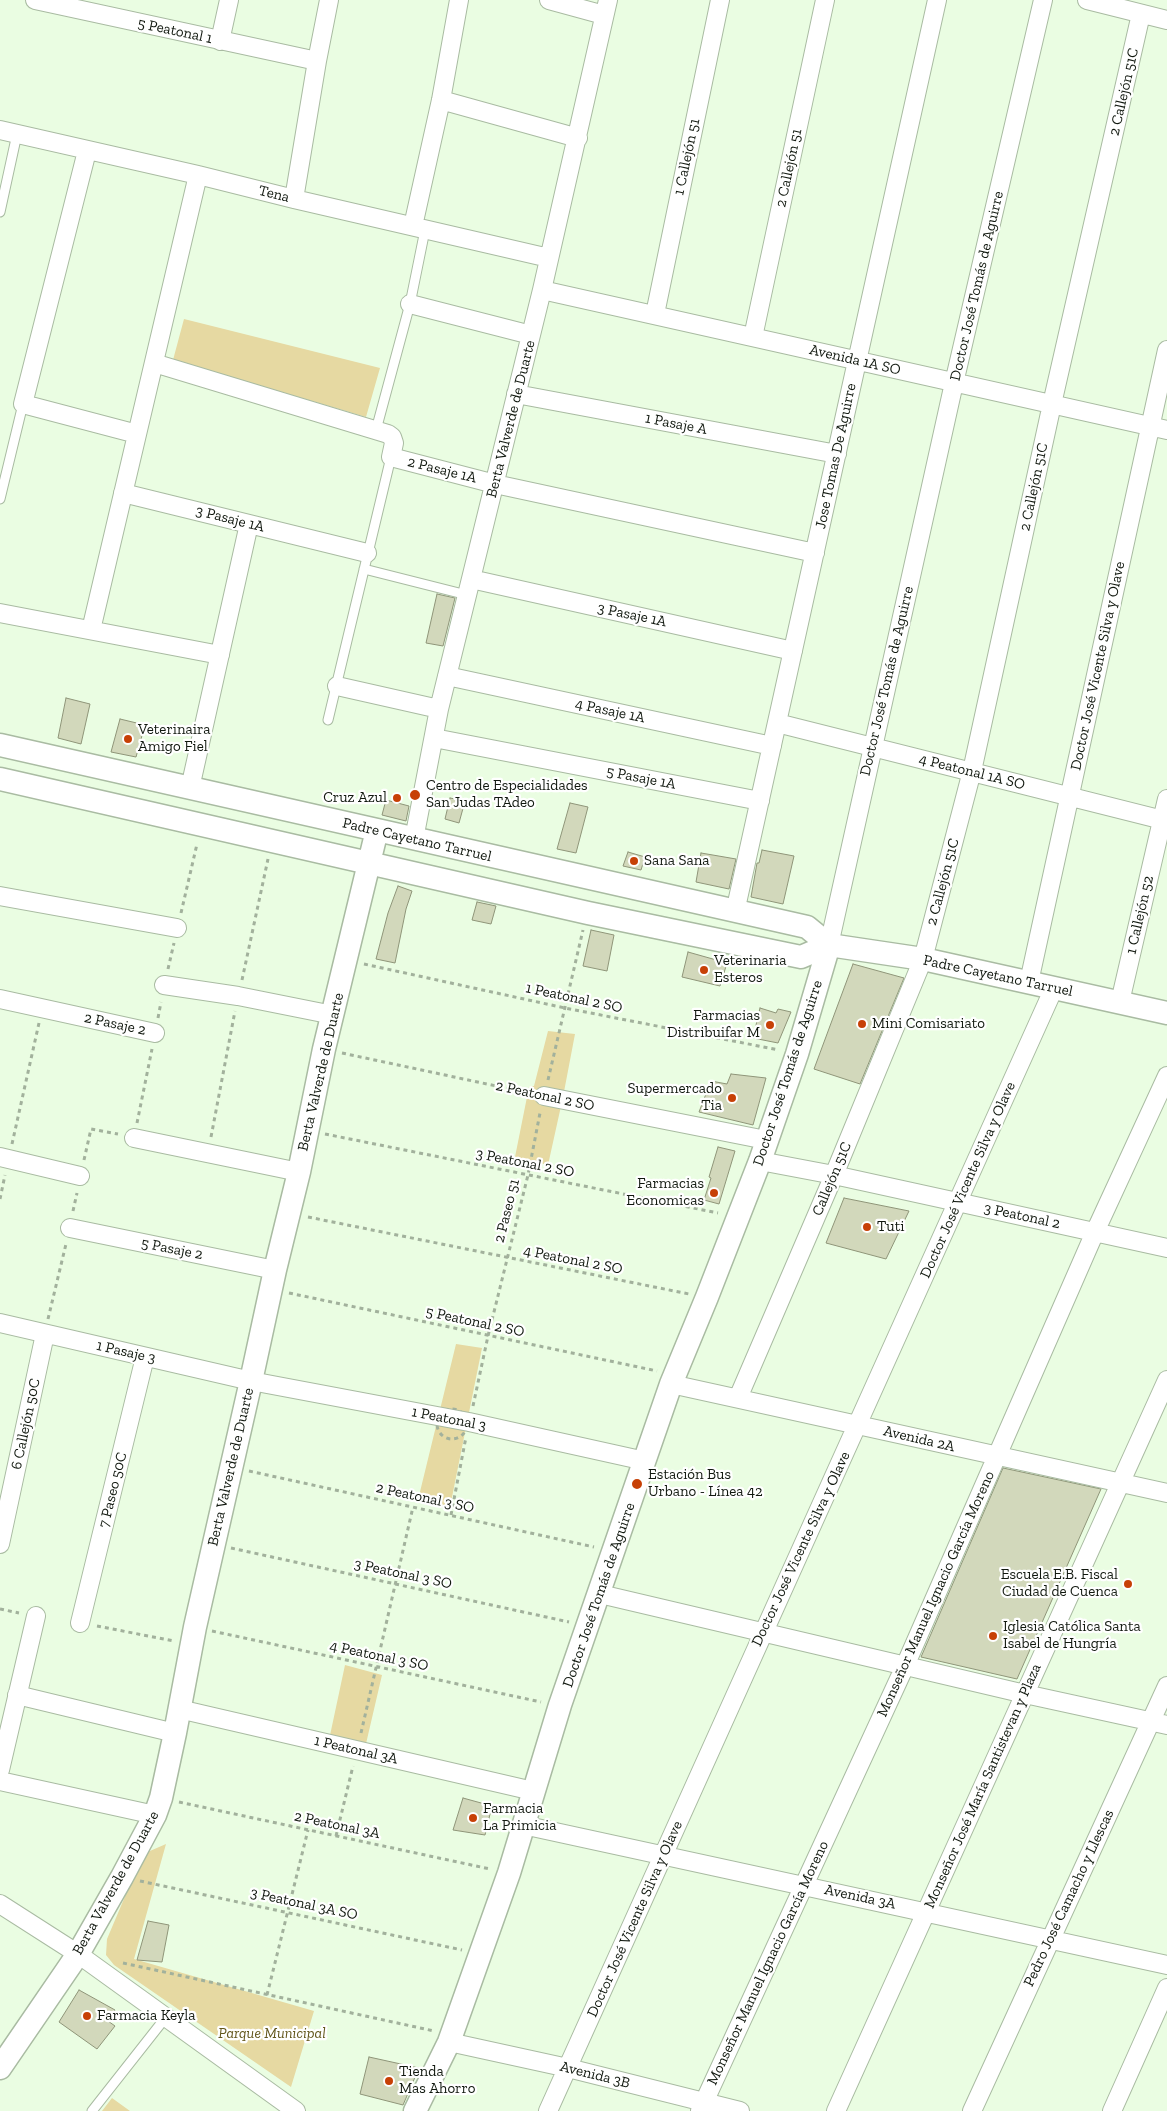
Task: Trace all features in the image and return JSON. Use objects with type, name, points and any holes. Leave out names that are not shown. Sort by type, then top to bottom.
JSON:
[{"type":"street","name":"5 Peatonal 1","points":[[35,0],[220,41],[317,60]]},
{"type":"street","points":[[220,41],[229,0]]},
{"type":"street","points":[[294,199],[329,0]]},
{"type":"street","points":[[419,228],[459,0]]},
{"type":"street","points":[[548,0],[606,7]]},
{"type":"street","name":"1 Callejón 51","points":[[655,314],[720,0]]},
{"type":"street","name":"2 Callejón 51","points":[[753,337],[825,0]]},
{"type":"street","name":"Jose Tomas De Aguirre","points":[[736,912],[937,0]]},
{"type":"street","name":"Doctor José Tomás de Aguirre","points":[[415,2111],[450,2038],[509,1873],[560,1705],[615,1551],[673,1379],[738,1217],[797,1054],[829,944],[954,383],[1043,0]]},
{"type":"street","points":[[1087,0],[1167,20]]},
{"type":"street","name":"Berta Valverde de Duarte","points":[[414,839],[439,709],[542,290],[578,138],[606,7]]},
{"type":"street","name":"2 Callejón 51C","points":[[923,959],[972,772],[1052,404],[1141,14]]},
{"type":"street","points":[[441,100],[578,138]]},
{"type":"street","name":"Tena","points":[[0,130],[549,258]]},
{"type":"street","points":[[87,151],[23,404],[137,434]]},
{"type":"street","points":[[91,630],[198,175]]},
{"type":"street","name":"Avenida 1A SO","points":[[542,290],[1167,430]]},
{"type":"street","points":[[410,304],[531,334]]},
{"type":"street","name":"Doctor José Vicente Silva y Olave","points":[[1030,982],[1167,350]]},
{"type":"street","name":"2 Pasaje 1A","points":[[154,363],[376,430],[392,437],[394,443],[391,457],[495,484],[815,553]]},
{"type":"street","name":"1 Pasaje A","points":[[516,394],[837,454]]},
{"type":"street","name":"3 Pasaje 1A","points":[[123,493],[249,524],[366,561]]},
{"type":"street","points":[[190,788],[249,524]]},
{"type":"street","name":"3 Pasaje 1A","points":[[469,588],[793,651]]},
{"type":"street","points":[[0,613],[220,655]]},
{"type":"street","name":"4 Pasaje 1A","points":[[447,676],[772,746]]},
{"type":"street","points":[[336,686],[439,709]]},
{"type":"street","name":"4 Peatonal 1A SO","points":[[777,723],[1165,820]]},
{"type":"street","name":"5 Pasaje 1A","points":[[434,738],[760,801]]},
{"type":"street","name":"Padre Cayetano Tarruel","points":[[1,749],[190,788],[736,912],[807,926],[829,944],[923,959],[1167,1013]]},
{"type":"street","points":[[0,779],[588,913],[801,957],[829,944]]},
{"type":"street","name":"1 Callejón 52","points":[[1120,1002],[1165,820],[1167,799]]},
{"type":"street","name":"Berta Valverde de Duarte","points":[[0,2068],[78,1954],[122,1877],[158,1806],[175,1733],[195,1627],[288,1213],[299,1172],[324,1049],[377,830]]},
{"type":"street","points":[[0,896],[177,928]]},
{"type":"street","name":"Callejón 51C","points":[[738,1398],[834,1175],[923,959]]},
{"type":"street","points":[[164,985],[238,996],[333,1015]]},
{"type":"street","name":"Doctor José Vicente Silva y Olave","points":[[548,2111],[1054,988]]},
{"type":"street","name":"2 Pasaje 2","points":[[0,999],[155,1033]]},
{"type":"street","name":"Monseñor Manuel Ignacio García Moreno","points":[[702,2107],[905,1666],[1095,1232],[1167,1076]]},
{"type":"street","name":"2 Peatonal 2 SO","points":[[544,1096],[763,1150]]},
{"type":"street","points":[[134,1138],[299,1172]]},
{"type":"street","name":"3 Peatonal 2","points":[[763,1150],[834,1175],[1167,1248]]},
{"type":"street","points":[[4,1158],[80,1176]]},
{"type":"street","name":"5 Pasaje 2","points":[[70,1228],[273,1280]]},
{"type":"street","name":"1 Pasaje 3","points":[[0,1323],[251,1381]]},
{"type":"street","name":"6 Callejón 50C","points":[[0,1544],[45,1334]]},
{"type":"street","name":"7 Paseo 50C","points":[[80,1623],[145,1357]]},
{"type":"street","name":"Avenida 2A","points":[[673,1379],[738,1398],[1167,1493]]},
{"type":"street","name":"Monseñor José María Santistevan y Plaza","points":[[836,2111],[1167,1380]]},
{"type":"street","name":"1 Peatonal 3","points":[[251,1381],[469,1422],[645,1461]]},
{"type":"street","points":[[600,1594],[1159,1724]]},
{"type":"street","points":[[0,1770],[36,1616]]},
{"type":"street","name":"Pedro José Camacho y Llescas","points":[[972,2111],[1050,1939],[1159,1724],[1167,1686]]},
{"type":"street","points":[[18,1695],[175,1733]]},
{"type":"street","name":"1 Peatonal 3A","points":[[179,1709],[533,1790]]},
{"type":"street","points":[[0,1781],[158,1806]]},
{"type":"street","name":"Avenida 3A","points":[[523,1825],[664,1854],[1167,1965]]},
{"type":"street","points":[[0,1904],[78,1954],[296,2111]]},
{"type":"street","points":[[1112,2111],[1167,1988]]},
{"type":"street","name":"Avenida 3B","points":[[450,2038],[568,2068],[702,2107],[740,2111]]},
{"type":"lane","points":[[0,212],[3,184],[17,134]]},
{"type":"lane","points":[[376,430],[410,304],[419,228]]},
{"type":"lane","points":[[0,500],[23,404]]},
{"type":"lane","points":[[328,720],[391,457]]},
{"type":"lane","points":[[366,561],[469,588]]},
{"type":"lane","points":[[92,2111],[166,2017]]},
{"type":"path","name":"2 Paseo 51","points":[[451,1515],[488,1336],[528,1175],[544,1096],[588,913]]},
{"type":"path","name":"1 Peatonal 2 SO","points":[[346,961],[565,1008],[797,1054]]},
{"type":"path","points":[[0,1198],[4,1158],[42,1009]]},
{"type":"path","name":"2 Pasaje 2","points":[[134,1138],[155,1033]]},
{"type":"path","name":"2 Peatonal 2 SO","points":[[324,1049],[544,1096]]},
{"type":"path","name":"3 Peatonal 2 SO","points":[[307,1131],[738,1217]]},
{"type":"path","name":"4 Peatonal 2 SO","points":[[288,1213],[707,1297]]},
{"type":"path","name":"5 Peatonal 2 SO","points":[[273,1280],[488,1336],[673,1379]]},
{"type":"path","name":"2 Peatonal 3 SO","points":[[231,1467],[615,1551]]},
{"type":"path","points":[[336,1836],[377,1668],[413,1508]]},
{"type":"path","name":"3 Peatonal 3 SO","points":[[214,1544],[588,1626]]},
{"type":"path","name":"4 Peatonal 3 SO","points":[[195,1627],[377,1668],[560,1705]]},
{"type":"path","name":"2 Peatonal 3A","points":[[158,1806],[308,1830],[509,1873]]},
{"type":"path","points":[[267,1995],[289,1913],[308,1830]]},
{"type":"path","name":"3 Peatonal 3A SO","points":[[122,1877],[480,1954]]},
{"type":"path","points":[[116,1962],[450,2038]]},
{"type":"green space","points":[[184,319],[380,368],[366,417],[173,360]]},
{"type":"green space","points":[[548,1031],[575,1034],[548,1165],[515,1157],[529,1087],[534,1086]]},
{"type":"green space","points":[[456,1344],[482,1348],[450,1507],[418,1500]]},
{"type":"green space","points":[[345,1665],[382,1675],[365,1748],[329,1740]]},
{"type":"green space","name":"Parque Municipal","points":[[166,1844],[134,1959],[314,2011],[291,2087],[114,1965],[106,1955],[107,1939],[143,1854]]},
{"type":"green space","points":[[112,2098],[130,2111],[102,2111]]},
{"type":"building","points":[[437,594],[455,598],[443,646],[426,643]]},
{"type":"building","points":[[66,698],[90,704],[81,744],[58,738]]},
{"type":"building","name":"Veterinaira Amigo Fiel","points":[[120,719],[145,725],[136,757],[111,752]]},
{"type":"building","points":[[450,798],[465,801],[459,823],[445,819]]},
{"type":"building","points":[[386,800],[409,806],[406,821],[382,815]]},
{"type":"building","points":[[570,803],[588,807],[576,853],[557,849]]},
{"type":"building","points":[[762,850],[794,856],[783,904],[751,897],[757,863],[759,863]]},
{"type":"building","name":"Sana Sana","points":[[628,852],[645,857],[641,870],[623,866]]},
{"type":"building","points":[[701,853],[736,859],[729,889],[696,882]]},
{"type":"building","points":[[398,886],[412,891],[406,909],[395,963],[376,959],[388,913]]},
{"type":"building","points":[[477,902],[496,906],[491,924],[472,920]]},
{"type":"building","points":[[591,930],[614,935],[607,971],[583,966]]},
{"type":"building","name":"Veterinaria Esteros","points":[[688,952],[727,963],[720,986],[682,977]]},
{"type":"building","name":"Mini Comisariato","points":[[853,964],[904,978],[860,1084],[814,1069]]},
{"type":"building","name":"Farmacias Distribuifar M","points":[[760,1008],[776,1013],[778,1009],[791,1012],[778,1043],[753,1038]]},
{"type":"building","name":"Supermercado Tia","points":[[731,1074],[766,1078],[753,1125],[699,1112],[711,1081],[727,1084]]},
{"type":"building","points":[[718,1147],[735,1151],[719,1204],[704,1200]]},
{"type":"building","name":"Tuti","points":[[844,1198],[909,1211],[886,1259],[826,1243]]},
{"type":"building","points":[[1003,1468],[1101,1489],[1017,1679],[921,1657]]},
{"type":"building","name":"Farmacia La Primicia","points":[[463,1798],[492,1806],[485,1835],[453,1830]]},
{"type":"building","points":[[148,1921],[169,1925],[162,1962],[137,1960]]},
{"type":"building","name":"Farmacia Keyla","points":[[79,1990],[115,2010],[108,2021],[115,2026],[97,2049],[59,2022]]},
{"type":"building","name":"Tienda Mas Ahorro","points":[[369,2057],[419,2068],[403,2105],[360,2094]]},
{"type":"place","name":"Veterinaira Amigo Fiel","points":[[128,739]]},
{"type":"place","name":"Centro de Especialidades San Judas TAdeo","points":[[415,795]]},
{"type":"place","name":"Cruz Azul","points":[[397,798]]},
{"type":"place","name":"Sana Sana","points":[[634,861]]},
{"type":"place","name":"Veterinaria Esteros","points":[[704,970]]},
{"type":"place","name":"Mini Comisariato","points":[[862,1024]]},
{"type":"place","name":"Farmacias Distribuifar M","points":[[770,1025]]},
{"type":"place","name":"Supermercado Tia","points":[[732,1098]]},
{"type":"place","name":"Farmacias Economicas","points":[[714,1193]]},
{"type":"place","name":"Tuti","points":[[867,1227]]},
{"type":"place","name":"Estación Bus Urbano - Línea 42","points":[[637,1484]]},
{"type":"place","name":"Escuela E.B. Fiscal Ciudad de Cuenca","points":[[1128,1584]]},
{"type":"place","name":"Iglesia Católica Santa Isabel de Hungría","points":[[993,1636]]},
{"type":"place","name":"Farmacia La Primicia","points":[[473,1818]]},
{"type":"place","name":"Farmacia Keyla","points":[[87,2016]]},
{"type":"place","name":"Tienda Mas Ahorro","points":[[389,2081]]}]
